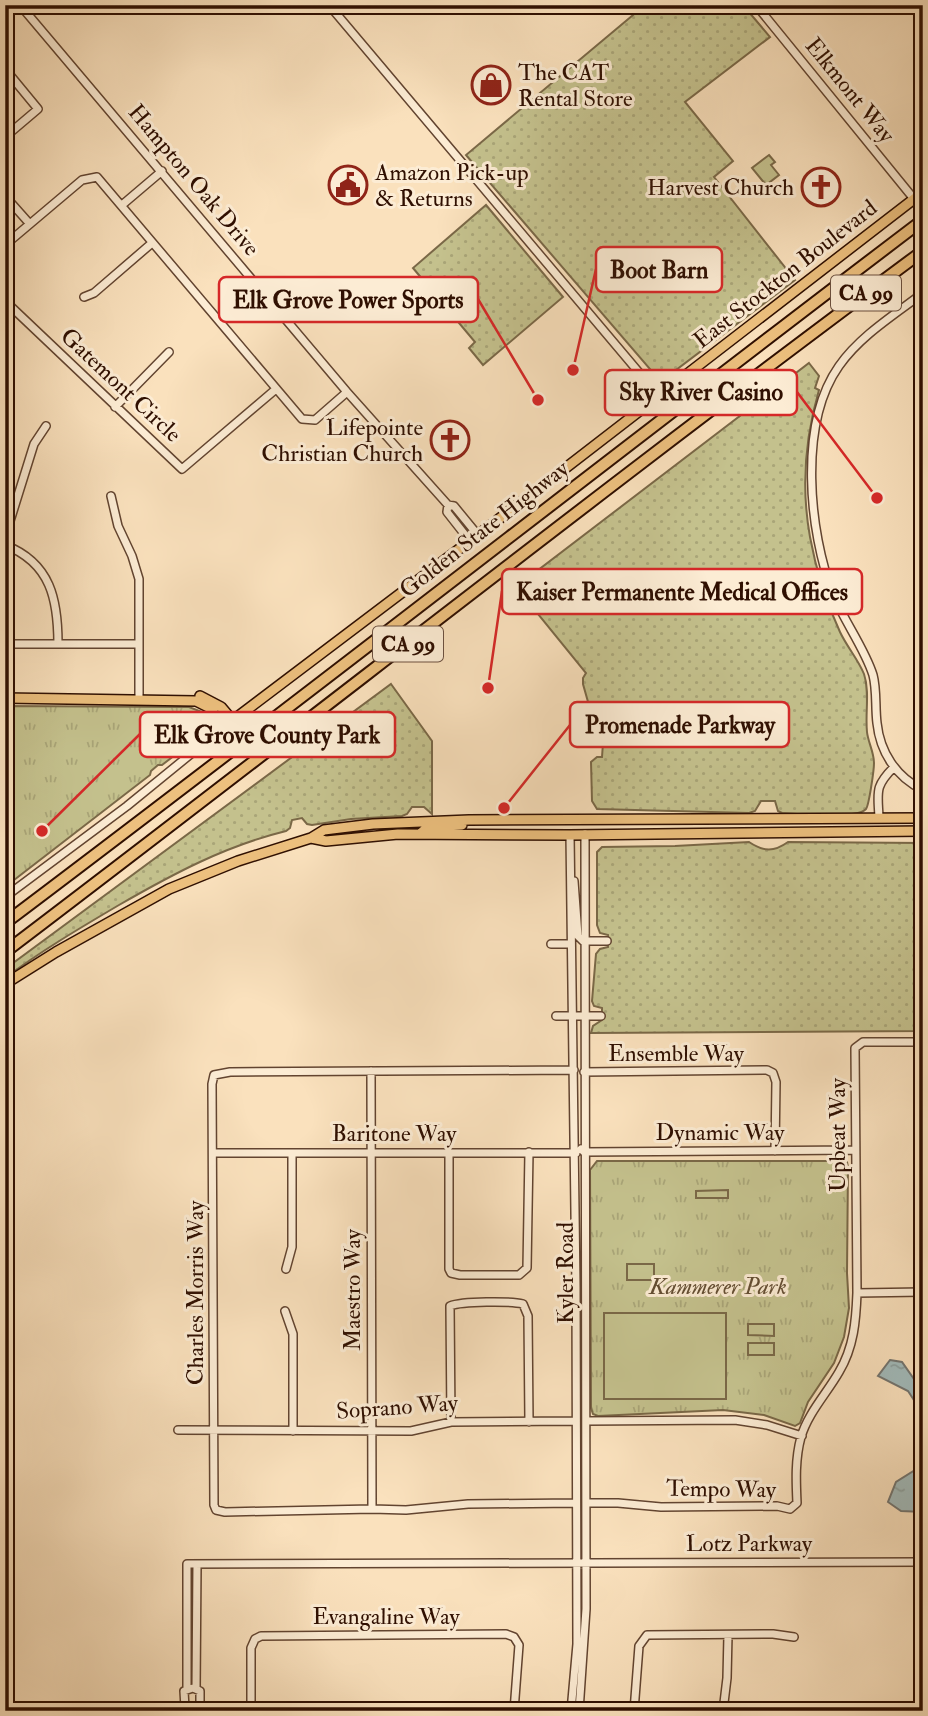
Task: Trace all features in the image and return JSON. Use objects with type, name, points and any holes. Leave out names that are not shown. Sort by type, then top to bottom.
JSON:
[{"type":"highway","name":"Golden State Highway","points":[[5,923],[923,220]]},
{"type":"highway","name":"Golden State Highway","points":[[5,952],[923,251]]},
{"type":"main road","name":"East Stockton Boulevard","points":[[224,727],[923,192]]},
{"type":"main road","points":[[139,699],[198,696],[214,702],[232,720]]},
{"type":"main road","points":[[5,698],[188,700],[204,703],[224,727]]},
{"type":"main road","points":[[5,984],[56,952],[169,890],[238,861],[312,838],[324,830],[416,821],[923,818]]},
{"type":"main road","points":[[421,834],[428,828],[465,825],[469,820]]},
{"type":"main road","points":[[694,833],[708,825],[759,825],[768,820]]},
{"type":"main road","points":[[770,832],[771,828],[777,825],[830,824],[846,820]]},
{"type":"main road","points":[[368,835],[372,831],[414,826],[416,821]]},
{"type":"main road","points":[[312,838],[326,841],[368,835],[421,834],[923,831]]},
{"type":"street","name":"Hampton Oak Drive","points":[[20,5],[347,392],[448,505],[447,512],[473,537]]},
{"type":"street","points":[[329,5],[658,396]]},
{"type":"street","name":"Elkmont Way","points":[[756,5],[914,199]]},
{"type":"street","points":[[5,69],[37,109],[5,137]]},
{"type":"street","points":[[122,205],[162,171]]},
{"type":"street","points":[[5,244],[82,180],[97,177],[302,419],[315,420],[347,392]]},
{"type":"street","points":[[5,196],[29,223]]},
{"type":"street","points":[[84,297],[94,293],[152,243]]},
{"type":"street","points":[[923,293],[865,339],[838,368],[829,383],[822,405],[813,452],[814,516],[825,568],[841,611],[873,675],[879,733],[886,755],[904,778],[923,790]]},
{"type":"street","name":"Gatemont Circle","points":[[5,301],[182,469],[276,389]]},
{"type":"street","points":[[115,407],[169,352]]},
{"type":"street","points":[[5,537],[31,452],[46,426]]},
{"type":"street","points":[[111,496],[118,526],[137,571],[139,699]]},
{"type":"street","points":[[5,545],[26,556],[49,583],[57,608],[58,644]]},
{"type":"street","points":[[5,644],[138,644]]},
{"type":"street","name":"East Stockton Boulevard","points":[[5,897],[127,806],[224,727]]},
{"type":"street","points":[[879,818],[878,792],[881,780],[894,767]]},
{"type":"street","name":"Kyler Road","points":[[579,1711],[585,1644],[586,1563],[585,834]]},
{"type":"street","name":"Kyler Road","points":[[570,835],[576,1422],[576,1661],[571,1711]]},
{"type":"street","points":[[571,872],[576,892],[577,934],[581,940],[607,941]]},
{"type":"street","points":[[551,944],[571,944]]},
{"type":"street","points":[[556,1016],[601,1016]]},
{"type":"street","name":"Upbeat Way","points":[[857,1293],[855,1051],[857,1045],[863,1042],[923,1042]]},
{"type":"street","name":"Ensemble Way","points":[[584,1072],[767,1070],[773,1073],[776,1082],[775,1151]]},
{"type":"street","name":"Charles Morris Way","points":[[574,1072],[230,1072],[214,1075],[214,1506],[220,1512],[406,1510],[468,1504],[576,1503]]},
{"type":"street","name":"Maestro Way","points":[[371,1072],[372,1509]]},
{"type":"street","points":[[574,1072],[578,1089],[579,1144],[584,1152]]},
{"type":"street","name":"Dynamic Way","points":[[584,1152],[856,1150]]},
{"type":"street","points":[[449,1152],[449,1269],[451,1273],[460,1275],[519,1275],[527,1268],[528,1152]]},
{"type":"street","points":[[575,1152],[579,1158],[580,1206],[584,1227]]},
{"type":"street","name":"Baritone Way","points":[[213,1153],[575,1152]]},
{"type":"street","points":[[286,1269],[292,1247],[292,1153]]},
{"type":"street","points":[[857,1293],[923,1292]]},
{"type":"street","name":"Tempo Way","points":[[586,1503],[661,1507],[777,1506],[790,1509],[797,1503],[796,1468],[802,1436],[848,1353],[854,1333],[857,1293]]},
{"type":"street","points":[[451,1422],[450,1306],[461,1303],[523,1304],[528,1316],[529,1422]]},
{"type":"street","points":[[285,1311],[291,1321],[293,1334],[293,1432]]},
{"type":"street","points":[[575,1340],[580,1360],[581,1415],[586,1421],[735,1420],[767,1425],[802,1436]]},
{"type":"street","name":"Soprano Way","points":[[178,1430],[411,1431],[451,1422],[576,1422]]},
{"type":"street","points":[[576,1422],[580,1427],[586,1460]]},
{"type":"street","name":"Lotz Parkway","points":[[192,1689],[187,1564],[923,1562]]},
{"type":"street","points":[[192,1689],[197,1564]]},
{"type":"street","name":"Evangaline Way","points":[[251,1711],[251,1648],[255,1639],[261,1636],[506,1634],[514,1637],[519,1645],[514,1711]]},
{"type":"street","points":[[634,1711],[639,1646],[644,1637],[654,1634],[779,1634],[794,1637]]},
{"type":"street","points":[[723,1711],[728,1635]]},
{"type":"street","points":[[192,1689],[200,1691],[200,1708],[192,1711],[185,1708],[184,1691],[192,1689]]},
{"type":"green space","points":[[645,5],[743,5],[770,37],[685,102],[733,161],[714,177],[795,280],[664,379],[655,375],[466,155]]},
{"type":"green space","points":[[769,155],[775,162],[771,165],[779,175],[766,185],[752,168]]},
{"type":"green space","points":[[486,205],[563,297],[483,365],[469,348],[475,342],[413,268]]},
{"type":"green space","points":[[809,363],[819,376],[815,388],[819,390],[810,426],[806,463],[807,518],[815,562],[826,597],[840,632],[866,681],[867,732],[874,763],[866,809],[839,815],[782,813],[778,811],[775,801],[761,801],[755,811],[749,813],[597,809],[592,801],[591,762],[602,757],[603,743],[591,739],[590,709],[583,684],[586,673],[516,587]]},
{"type":"green space","points":[[391,684],[432,741],[432,814],[424,807],[412,807],[402,816],[312,825],[302,818],[292,820],[286,831],[221,853],[139,894],[61,940],[5,978],[5,969]]},
{"type":"green space","points":[[5,706],[189,707],[202,712],[206,723],[197,738],[162,765],[158,765],[150,775],[5,887]]},
{"type":"green space","points":[[749,842],[759,848],[769,849],[778,848],[788,842],[923,843],[923,1031],[591,1033],[593,1026],[602,1020],[602,1008],[594,1006],[592,1001],[596,954],[600,949],[608,947],[608,935],[600,933],[597,925],[597,852],[602,847]]},
{"type":"green space","name":"Kammerer Park","points":[[841,1159],[847,1162],[848,1167],[849,1308],[844,1337],[834,1363],[808,1402],[800,1423],[795,1426],[764,1415],[723,1410],[598,1416],[593,1414],[590,1170],[597,1161]]},
{"type":"green space","points":[[728,1190],[728,1198],[696,1198],[696,1191]]},
{"type":"green space","points":[[627,1264],[654,1264],[654,1280],[627,1280]]},
{"type":"green space","points":[[604,1313],[726,1313],[726,1399],[604,1399]]},
{"type":"green space","points":[[748,1324],[774,1324],[774,1336],[748,1335]]},
{"type":"green space","points":[[748,1343],[774,1343],[774,1355],[748,1355]]},
{"type":"water","points":[[890,1360],[902,1362],[923,1392],[923,1414],[908,1391],[878,1376]]},
{"type":"water","points":[[923,1465],[923,1512],[901,1511],[888,1502],[896,1482]]},
{"type":"place","name":"The CAT Rental Store","points":[[491,85]]},
{"type":"place","name":"Amazon Pick-up & Returns","points":[[348,185]]},
{"type":"place","name":"Harvest Church","points":[[821,187]]},
{"type":"place","name":"Boot Barn","points":[[573,370]]},
{"type":"place","name":"Elk Grove Power Sports","points":[[538,400]]},
{"type":"place","name":"Lifepointe Christian Church","points":[[450,440]]},
{"type":"place","name":"Sky River Casino","points":[[877,498]]},
{"type":"place","name":"Kaiser Permanente Medical Offices","points":[[488,688]]},
{"type":"place","name":"Promenade Parkway","points":[[504,808]]},
{"type":"place","name":"Elk Grove County Park","points":[[42,831]]}]
